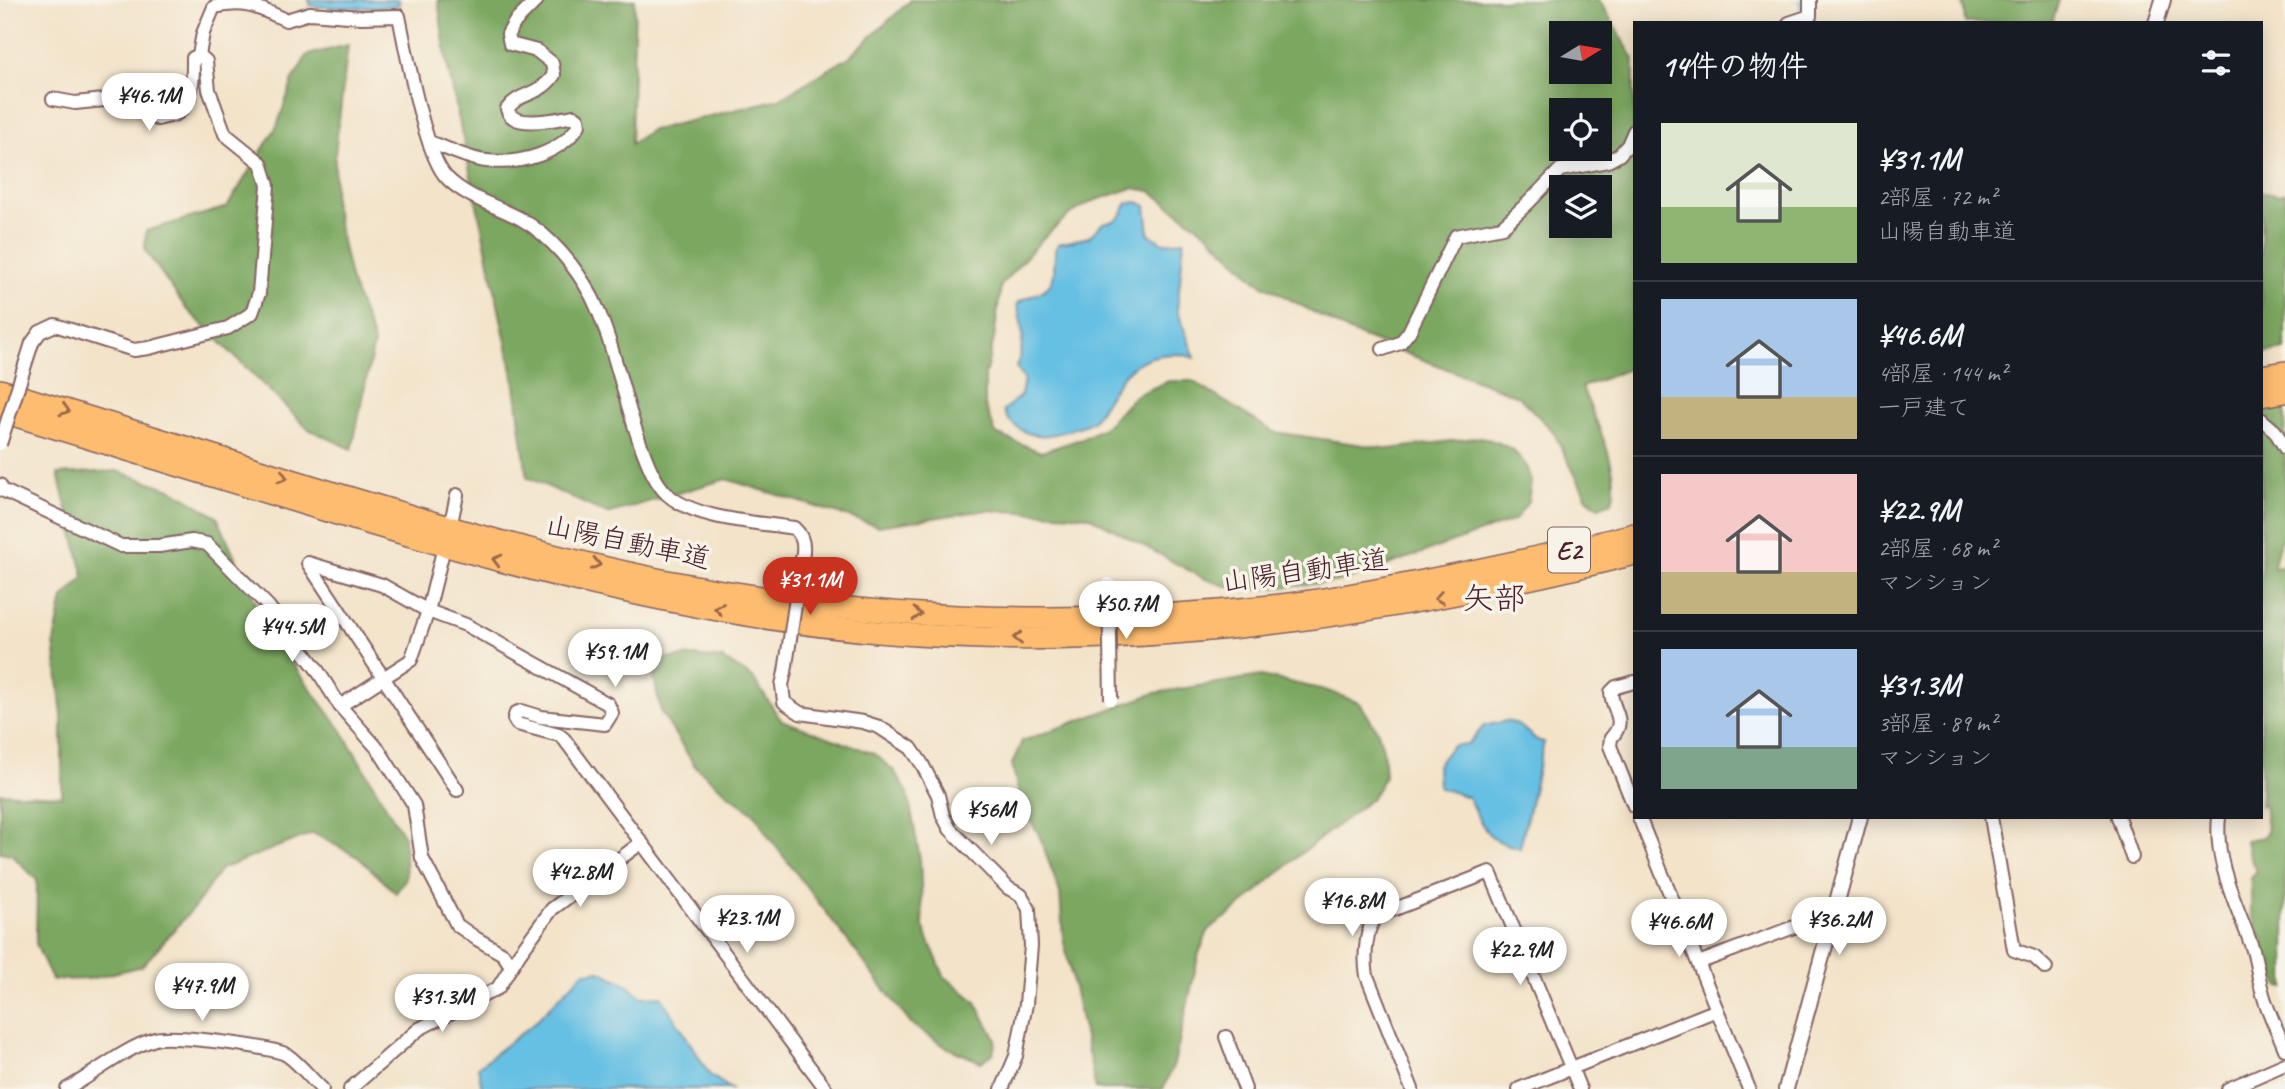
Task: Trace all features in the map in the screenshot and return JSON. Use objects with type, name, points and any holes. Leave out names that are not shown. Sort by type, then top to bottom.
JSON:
[{"type":"highway","points":[[2263,376],[2285,372]]},
{"type":"highway","name":"山陽自動車道","points":[[0,390],[406,515],[548,553],[662,580],[779,600],[865,610],[957,617],[1057,620],[1185,613],[1275,606],[1504,575],[1633,554]]},
{"type":"highway","points":[[2263,396],[2285,392]]},
{"type":"highway","name":"山陽自動車道","points":[[0,411],[402,534],[539,572],[664,600],[780,620],[876,632],[957,637],[1057,638],[1201,632],[1276,624],[1371,610],[1504,575],[1633,534]]},
{"type":"street","points":[[429,142],[484,161],[506,162],[544,155],[575,132],[579,125],[574,116],[542,121],[514,121],[508,116],[507,109],[510,104],[547,86],[554,75],[552,63],[537,51],[510,44],[508,34],[515,22],[537,0]]},
{"type":"street","points":[[1810,0],[1810,19]]},
{"type":"street","points":[[2157,21],[2163,0]]},
{"type":"street","points":[[199,55],[203,33],[214,6],[231,2],[250,2],[286,20],[310,13],[361,17],[399,16],[436,163],[447,178],[469,194],[539,230],[579,275],[606,330],[630,417],[648,466],[659,485],[670,497],[698,511],[794,528],[801,534],[802,558],[782,685],[784,702],[800,713],[863,722],[879,727],[911,748],[933,785],[950,829],[1008,888],[1021,895],[1029,909],[1031,946],[1026,1004],[1016,1056],[1002,1089]]},
{"type":"street","points":[[53,99],[75,103],[124,98],[133,100],[145,114],[158,119],[178,113],[187,99],[194,78],[193,58],[199,55]]},
{"type":"street","points":[[0,444],[32,343],[40,332],[55,325],[134,350],[228,328],[251,313],[259,293],[268,185],[261,163],[225,134],[209,89],[206,61],[199,55]]},
{"type":"street","points":[[1382,349],[1400,343],[1409,332],[1456,236],[1502,227],[1560,170],[1608,161],[1619,155],[1628,145],[1633,133]]},
{"type":"street","points":[[2263,421],[2275,431],[2285,448]]},
{"type":"street","points":[[0,485],[2,490],[121,546],[192,541],[207,544],[268,606],[316,668],[340,706],[378,749],[414,804],[422,858],[457,925],[503,954],[511,967]]},
{"type":"street","points":[[452,518],[457,495]]},
{"type":"street","points":[[340,706],[411,660],[428,611],[442,555]]},
{"type":"street","points":[[457,790],[308,563],[382,585],[428,611],[466,625],[608,705],[612,713],[605,724],[541,717],[521,711],[516,713],[514,719],[517,724],[559,735],[564,739],[825,1089]]},
{"type":"street","points":[[1109,584],[1111,699]]},
{"type":"street","points":[[1633,682],[1616,687],[1611,692],[1620,722],[1618,731],[1611,738],[1610,746],[1633,804]]},
{"type":"street","points":[[1640,819],[1749,1089]]},
{"type":"street","points":[[1786,1089],[1859,819]]},
{"type":"street","points":[[1991,819],[2014,950],[2034,957],[2046,968]]},
{"type":"street","points":[[2119,819],[2132,857]]},
{"type":"street","points":[[2219,819],[2219,852],[2234,905],[2252,947],[2263,995],[2285,1049]]},
{"type":"street","points":[[350,1089],[419,1029],[498,988],[552,909],[641,843]]},
{"type":"street","points":[[1412,1089],[1367,976],[1364,960],[1370,923],[1377,916],[1490,872],[1580,1089]]},
{"type":"street","points":[[1698,963],[1834,912]]},
{"type":"street","points":[[1519,1089],[1717,1010]]},
{"type":"street","points":[[75,1087],[135,1048],[156,1038],[179,1037],[285,1054],[322,1089]]},
{"type":"street","points":[[1226,1037],[1245,1089]]},
{"type":"street","points":[[2228,1089],[2285,1064]]},
{"type":"green space","points":[[438,0],[635,0],[631,144],[649,131],[779,99],[849,57],[911,0],[1599,0],[1611,21],[1549,21],[1549,84],[1612,84],[1612,22],[1633,57],[1633,367],[1582,387],[1610,460],[1614,489],[1612,502],[1598,507],[1587,498],[1553,431],[1518,396],[1350,332],[1256,281],[1208,234],[1150,191],[1133,188],[1093,201],[1069,215],[1043,238],[1001,285],[994,339],[985,375],[985,405],[996,434],[1041,452],[1084,438],[1105,427],[1136,395],[1169,381],[1192,381],[1274,432],[1390,449],[1481,437],[1499,443],[1513,450],[1526,465],[1531,482],[1528,502],[1515,520],[1343,581],[1241,591],[1205,579],[1089,516],[987,510],[878,526],[726,479],[607,514],[527,477],[515,385],[446,58]]},
{"type":"green space","points":[[1963,0],[2059,0],[2053,21],[1965,21]]},
{"type":"green space","points":[[348,45],[335,154],[334,204],[350,278],[374,342],[352,449],[308,429],[186,308],[145,250],[146,231],[227,207],[277,126],[293,80],[307,55]]},
{"type":"green space","points":[[2263,192],[2279,195],[2285,192],[2285,350],[2263,354]]},
{"type":"green space","points":[[2285,402],[2285,539],[2280,541],[2273,568],[2285,566],[2285,988],[2280,987],[2251,912],[2251,878],[2257,872],[2249,856],[2246,840],[2263,837],[2267,831],[2263,805],[2263,406]]},
{"type":"green space","points":[[117,471],[173,490],[217,517],[269,632],[342,731],[404,837],[406,878],[396,893],[358,857],[313,833],[221,869],[197,904],[142,966],[89,979],[52,980],[36,944],[37,880],[11,854],[0,852],[0,793],[62,796],[62,716],[54,642],[63,598],[84,577],[58,474]]},
{"type":"green space","points":[[693,656],[723,659],[753,678],[781,720],[875,754],[894,771],[908,793],[920,859],[923,927],[944,976],[975,1001],[996,1039],[993,1054],[981,1062],[946,1047],[911,1024],[768,836],[755,814],[695,766],[661,712],[653,672],[661,659]]},
{"type":"green space","points":[[1261,676],[1325,690],[1360,703],[1378,732],[1383,749],[1385,776],[1371,799],[1209,929],[1199,953],[1174,1064],[1163,1089],[1096,1089],[1063,937],[1060,893],[1039,835],[1021,804],[1012,764],[1022,741],[1155,693]]},
{"type":"water","points":[[309,0],[399,0],[399,5],[366,8],[322,7],[311,6]]},
{"type":"water","points":[[1138,202],[1146,206],[1149,234],[1163,243],[1184,241],[1177,310],[1195,358],[1167,354],[1138,363],[1120,380],[1092,422],[1051,435],[1022,431],[1008,419],[1004,410],[1021,395],[1024,379],[1016,367],[1023,336],[1017,304],[1044,290],[1051,283],[1058,244],[1089,237],[1103,223],[1114,221],[1121,216],[1127,203]]},
{"type":"water","points":[[1506,721],[1519,725],[1534,738],[1544,742],[1520,848],[1499,841],[1486,831],[1468,797],[1438,785],[1437,765],[1452,746],[1468,744],[1484,726]]},
{"type":"water","points":[[599,971],[625,983],[642,997],[661,996],[710,1075],[731,1089],[482,1089],[478,1067],[533,1024],[581,975]]},
{"type":"waterway","points":[[1800,0],[1800,8]]},
{"type":"district","name":"矢部","points":[[1494,598]]}]
